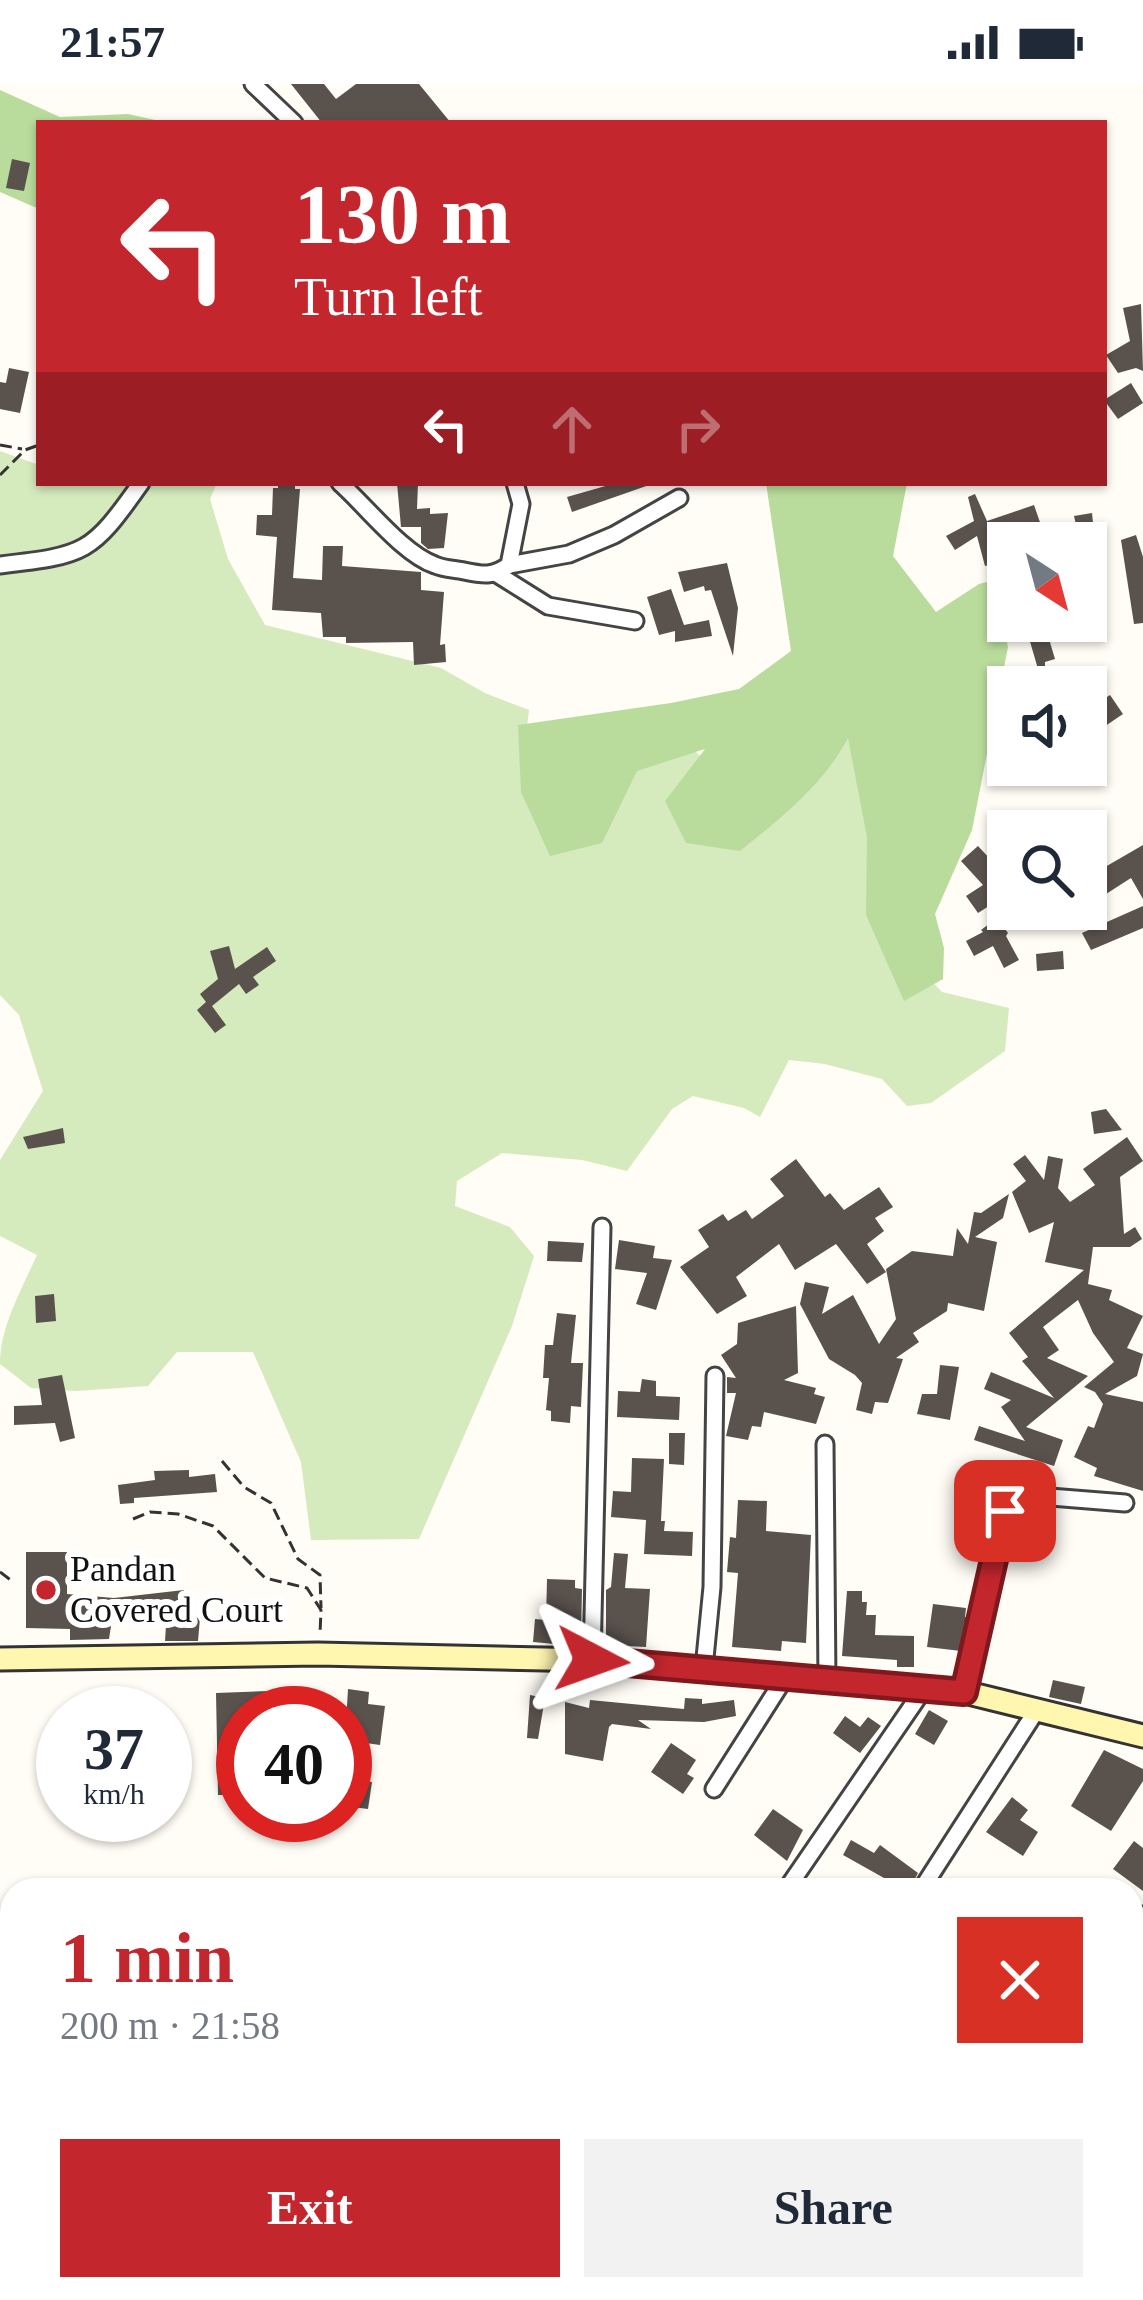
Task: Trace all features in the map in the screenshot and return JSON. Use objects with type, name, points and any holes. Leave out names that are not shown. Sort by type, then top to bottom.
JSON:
[{"type":"street","points":[[253,84],[291,120]]},
{"type":"street","points":[[0,565],[76,554],[96,541],[139,486]]},
{"type":"street","points":[[343,486],[401,545],[435,565],[484,576],[569,554],[679,498]]},
{"type":"street","points":[[503,570],[521,504],[515,486]]},
{"type":"street","points":[[503,570],[548,606],[635,621]]},
{"type":"street","points":[[592,1660],[602,1227]]},
{"type":"street","points":[[704,1668],[712,1588],[715,1376]]},
{"type":"street","points":[[825,1444],[827,1682]]},
{"type":"street","points":[[964,1692],[1005,1511],[1014,1494],[1125,1503]]},
{"type":"street","points":[[0,1659],[319,1654],[592,1660],[964,1692],[1143,1736]]},
{"type":"street","points":[[714,1789],[784,1679]]},
{"type":"street","points":[[794,1878],[923,1690]]},
{"type":"street","points":[[929,1878],[1038,1708]]},
{"type":"path","points":[[0,445],[26,450]]},
{"type":"path","points":[[0,475],[36,446]]},
{"type":"path","points":[[222,1461],[244,1487],[271,1503],[298,1559],[320,1575],[319,1654]]},
{"type":"path","points":[[133,1520],[150,1512],[164,1513],[213,1526],[265,1578],[307,1588],[321,1610]]},
{"type":"path","points":[[0,1572],[12,1581]]},
{"type":"green space","points":[[0,90],[60,117],[128,114],[155,120],[36,120],[36,208],[0,192]]},
{"type":"green space","points":[[0,451],[36,464],[36,486],[216,486],[210,499],[228,559],[265,625],[441,668],[485,693],[529,710],[526,735],[618,767],[680,735],[703,759],[872,720],[900,948],[942,992],[1009,1008],[1005,1051],[931,1103],[907,1106],[882,1079],[789,1060],[760,1117],[744,1108],[693,1096],[672,1109],[627,1171],[582,1160],[502,1153],[457,1181],[455,1206],[510,1227],[534,1256],[512,1326],[419,1539],[311,1540],[301,1462],[253,1352],[177,1352],[148,1386],[76,1391],[31,1388],[0,1364],[8,1322],[37,1255],[0,1236],[0,1160],[43,1091],[19,1015],[0,995]]},
{"type":"green space","points":[[766,486],[906,486],[893,556],[936,612],[987,582],[987,642],[1007,642],[1008,647],[1004,666],[987,666],[987,754],[972,830],[935,914],[944,948],[943,979],[904,1001],[866,915],[867,837],[848,738],[814,786],[740,851],[686,843],[665,801],[705,749],[637,771],[602,843],[550,856],[521,792],[518,725],[739,689],[791,651]]},
{"type":"building","points":[[291,84],[324,84],[336,99],[356,84],[419,84],[449,120],[320,120]]},
{"type":"building","points":[[12,159],[30,163],[24,191],[6,188]]},
{"type":"building","points":[[1141,304],[1143,371],[1118,373],[1107,356],[1130,341],[1123,308]]},
{"type":"building","points":[[9,368],[29,372],[20,413],[0,409],[0,382],[6,383]]},
{"type":"building","points":[[1131,383],[1143,403],[1118,419],[1107,398]]},
{"type":"building","points":[[397,486],[418,486],[417,509],[448,513],[444,548],[428,549],[421,543],[421,527],[401,527]]},
{"type":"building","points":[[606,486],[646,486],[572,512],[567,497]]},
{"type":"building","points":[[273,488],[300,489],[293,578],[322,580],[323,546],[343,546],[342,566],[421,572],[421,590],[444,592],[440,645],[445,644],[446,662],[414,665],[413,642],[346,643],[346,637],[323,637],[321,613],[272,610],[277,537],[256,535],[257,515],[272,515]]},
{"type":"building","points":[[975,494],[987,521],[1034,505],[1040,522],[987,522],[985,566],[977,536],[955,550],[946,536],[974,521],[968,497]]},
{"type":"building","points":[[1092,513],[1093,522],[1075,522],[1074,516]]},
{"type":"building","points":[[1136,535],[1143,557],[1143,623],[1134,624],[1121,540]]},
{"type":"building","points":[[727,563],[738,608],[733,656],[711,590],[705,591],[704,586],[684,592],[678,572]]},
{"type":"building","points":[[671,589],[684,625],[709,620],[712,636],[675,642],[675,631],[659,635],[647,597]]},
{"type":"building","points":[[1030,642],[1050,642],[1055,659],[1037,666]]},
{"type":"building","points":[[1107,697],[1123,714],[1107,725]]},
{"type":"building","points":[[1143,845],[1143,899],[1131,878],[1107,893],[1107,866]]},
{"type":"building","points":[[978,846],[987,856],[987,907],[978,913],[966,896],[983,885],[961,861]]},
{"type":"building","points":[[1143,906],[1143,928],[1091,950],[1082,933],[1107,930],[1107,922]]},
{"type":"building","points":[[987,926],[987,930],[1006,930],[1019,960],[1004,968],[993,946],[974,956],[966,941]]},
{"type":"building","points":[[229,946],[235,969],[267,947],[276,961],[253,977],[259,985],[246,994],[239,984],[212,1006],[226,1025],[215,1033],[197,1010],[206,1002],[200,994],[218,979],[210,951]]},
{"type":"building","points":[[1063,951],[1064,969],[1037,971],[1036,954]]},
{"type":"building","points":[[1106,1109],[1122,1130],[1094,1134],[1091,1112]]},
{"type":"building","points":[[63,1128],[65,1143],[28,1149],[23,1137]]},
{"type":"building","points":[[1127,1137],[1143,1161],[1120,1177],[1124,1234],[1135,1227],[1142,1239],[1130,1247],[1093,1247],[1088,1284],[1112,1290],[1109,1300],[1143,1316],[1127,1348],[1143,1354],[1137,1376],[1105,1394],[1143,1402],[1143,1491],[1094,1476],[1097,1468],[1074,1457],[1088,1426],[1094,1428],[1103,1404],[1095,1392],[1084,1387],[1114,1362],[1078,1300],[1043,1327],[1059,1350],[1047,1358],[1088,1376],[1026,1427],[1063,1440],[1054,1466],[974,1440],[979,1426],[1025,1441],[1001,1407],[1011,1400],[984,1389],[991,1372],[1054,1398],[1022,1361],[1028,1357],[1009,1333],[1084,1270],[1045,1262],[1054,1222],[1029,1233],[1012,1192],[1026,1181],[1013,1164],[1025,1155],[1044,1180],[1048,1156],[1063,1159],[1058,1188],[1070,1202],[1095,1185],[1083,1169]]},
{"type":"building","points":[[796,1159],[825,1197],[830,1193],[844,1210],[879,1187],[893,1207],[875,1218],[884,1231],[867,1244],[886,1272],[867,1284],[836,1244],[795,1270],[779,1244],[736,1277],[747,1296],[717,1314],[680,1267],[709,1247],[698,1230],[723,1214],[728,1221],[746,1210],[752,1219],[784,1196],[770,1179]]},
{"type":"building","points":[[1009,1194],[1003,1218],[975,1237],[997,1242],[984,1311],[948,1303],[947,1311],[913,1333],[919,1342],[896,1358],[903,1359],[888,1403],[875,1402],[872,1414],[856,1410],[862,1383],[829,1359],[800,1304],[805,1282],[829,1287],[822,1314],[853,1295],[879,1344],[896,1319],[886,1269],[912,1251],[953,1256],[957,1228],[968,1244],[974,1212],[981,1213]]},
{"type":"building","points":[[619,1240],[655,1246],[653,1258],[672,1260],[656,1310],[636,1304],[647,1273],[615,1269]]},
{"type":"building","points":[[548,1241],[584,1243],[582,1262],[547,1261]]},
{"type":"building","points":[[54,1294],[56,1321],[36,1323],[35,1296]]},
{"type":"building","points":[[796,1306],[798,1373],[784,1380],[816,1388],[814,1394],[825,1397],[816,1424],[764,1412],[761,1427],[752,1426],[748,1440],[726,1436],[736,1393],[727,1393],[727,1377],[736,1378],[721,1355],[737,1344],[738,1323]]},
{"type":"building","points":[[557,1313],[576,1315],[571,1363],[583,1363],[581,1407],[571,1406],[570,1423],[551,1421],[551,1411],[546,1410],[545,1345],[553,1345]]},
{"type":"building","points":[[940,1365],[959,1367],[950,1420],[917,1414],[922,1394],[937,1394]]},
{"type":"building","points":[[62,1375],[75,1438],[60,1442],[55,1423],[14,1425],[14,1406],[42,1405],[38,1379]]},
{"type":"building","points":[[642,1379],[656,1381],[656,1396],[680,1397],[679,1420],[617,1417],[618,1391],[640,1392]]},
{"type":"building","points":[[669,1433],[685,1433],[684,1465],[669,1464]]},
{"type":"building","points":[[632,1458],[664,1459],[661,1521],[665,1521],[664,1531],[693,1532],[692,1556],[644,1554],[646,1520],[611,1517],[613,1491],[631,1492]]},
{"type":"building","points":[[1013,1465],[1020,1479],[994,1492],[992,1507],[977,1505],[976,1512],[962,1509],[966,1486],[979,1488],[982,1476],[991,1477]]},
{"type":"building","points":[[189,1470],[189,1477],[215,1474],[217,1492],[134,1498],[134,1503],[120,1504],[118,1485],[155,1480],[154,1471]]},
{"type":"building","points":[[738,1500],[767,1501],[766,1531],[811,1535],[806,1643],[782,1641],[781,1651],[732,1647],[738,1573],[727,1572],[730,1537],[736,1538]]},
{"type":"building","points":[[26,1552],[67,1552],[67,1594],[114,1598],[184,1590],[184,1617],[200,1618],[198,1641],[165,1641],[167,1610],[113,1613],[109,1639],[70,1640],[70,1629],[26,1628]]},
{"type":"building","points":[[614,1553],[628,1554],[625,1588],[650,1589],[646,1647],[606,1645],[606,1590],[611,1587]]},
{"type":"building","points":[[547,1579],[575,1580],[575,1588],[582,1589],[581,1636],[555,1640],[555,1644],[533,1642],[535,1619],[546,1620]]},
{"type":"building","points":[[847,1591],[862,1591],[866,1615],[876,1615],[875,1635],[914,1636],[914,1667],[897,1667],[897,1660],[842,1656]]},
{"type":"building","points":[[933,1604],[966,1608],[965,1617],[969,1617],[961,1651],[927,1647]]},
{"type":"building","points":[[1053,1680],[1085,1687],[1081,1704],[1049,1697]]},
{"type":"building","points":[[530,1695],[545,1698],[538,1739],[527,1738]]},
{"type":"building","points":[[685,1698],[702,1699],[702,1704],[734,1700],[736,1716],[704,1722],[638,1720],[651,1729],[612,1724],[603,1761],[565,1754],[565,1702],[589,1708],[590,1700],[684,1709]]},
{"type":"building","points":[[372,1704],[385,1706],[380,1745],[372,1744]]},
{"type":"building","points":[[929,1710],[948,1721],[934,1745],[915,1734]]},
{"type":"building","points":[[845,1716],[860,1727],[868,1717],[881,1726],[860,1753],[833,1733]]},
{"type":"building","points":[[671,1743],[696,1760],[687,1774],[694,1778],[683,1794],[651,1772]]},
{"type":"building","points":[[1104,1750],[1143,1769],[1143,1781],[1111,1831],[1071,1806]]},
{"type":"building","points":[[1012,1797],[1028,1810],[1020,1820],[1038,1832],[1023,1856],[986,1832]]},
{"type":"building","points":[[773,1809],[803,1830],[787,1861],[754,1835]]},
{"type":"building","points":[[851,1840],[874,1853],[880,1845],[918,1873],[915,1878],[884,1878],[843,1855]]},
{"type":"building","points":[[1134,1841],[1143,1848],[1143,1878],[1125,1878],[1113,1869]]},
{"type":"place","name":"Pandan Covered Court","points":[[46,1590]]},
{"type":"route","points":[[592,1660],[964,1692],[1005,1511]]}]
